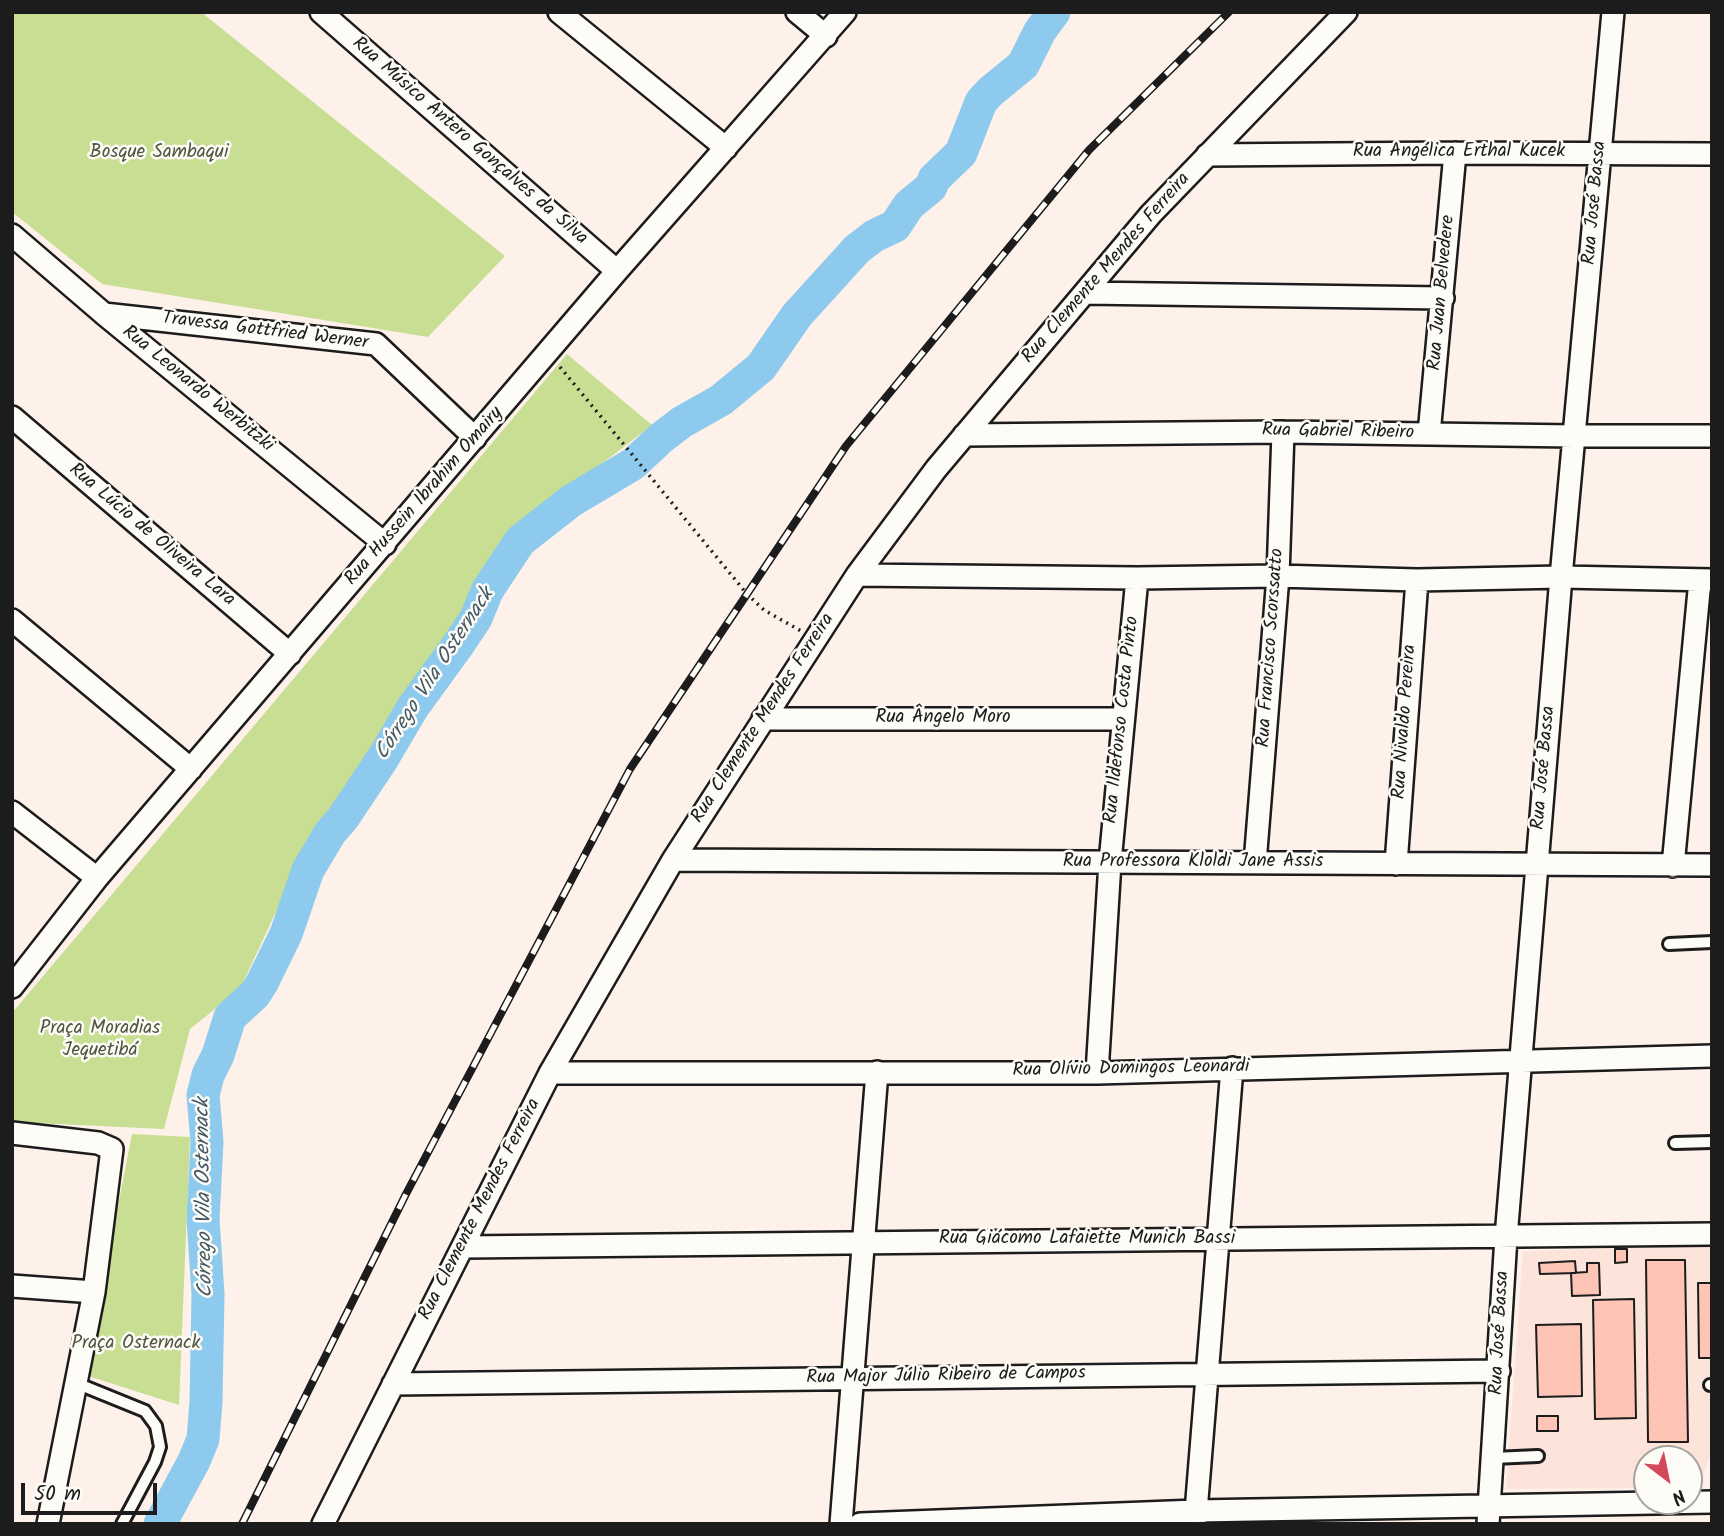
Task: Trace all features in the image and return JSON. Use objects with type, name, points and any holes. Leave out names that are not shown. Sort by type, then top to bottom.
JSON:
[{"type":"street","name":"Rua Músico Antero Gonçalves da Silva","points":[[321,12],[617,271]]},
{"type":"street","points":[[559,12],[726,148]]},
{"type":"street","points":[[797,12],[826,36]]},
{"type":"street","name":"Rua Hussein Ibrahim Omairy","points":[[12,987],[97,878],[617,271],[845,12]]},
{"type":"street","name":"Rua Clemente Mendes Ferreira","points":[[323,1524],[550,1073],[673,860],[857,575],[936,469],[1151,214],[1346,12]]},
{"type":"street","name":"Rua José Bassa","points":[[1489,1515],[1506,1237],[1561,577],[1613,12]]},
{"type":"street","name":"Rua Juan Belvedere","points":[[1429,434],[1455,153]]},
{"type":"street","name":"Rua Angélica Erthal Kucek","points":[[1207,155],[1712,154]]},
{"type":"street","name":"Rua Leonardo Werbitzki","points":[[12,235],[104,314],[385,544]]},
{"type":"street","points":[[1085,293],[1443,298]]},
{"type":"street","name":"Travessa Gottfried Werner","points":[[104,314],[376,344],[475,438]]},
{"type":"street","name":"Rua Lúcio de Oliveira Lara","points":[[12,417],[290,654]]},
{"type":"street","name":"Rua Gabriel Ribeiro","points":[[964,435],[1283,432],[1712,436]]},
{"type":"street","name":"Rua Francisco Scorssatto","points":[[1255,863],[1279,576],[1283,432]]},
{"type":"street","points":[[857,575],[1138,578],[1279,576],[1417,580],[1561,577],[1706,580],[1673,866]]},
{"type":"street","name":"Rua Ildefonso Costa Pinto","points":[[1097,1073],[1110,862],[1138,578]]},
{"type":"street","name":"Rua Nivaldo Pereira","points":[[1396,864],[1417,580]]},
{"type":"street","points":[[12,620],[191,769]]},
{"type":"street","name":"Rua Ângelo Moro","points":[[763,719],[1122,719]]},
{"type":"street","points":[[12,812],[97,878]]},
{"type":"street","name":"Rua Professora Kloldi Jane Assis","points":[[673,860],[1712,865]]},
{"type":"street","name":"Rua Olívio Domingos Leonardi","points":[[550,1073],[1097,1073],[1712,1056]]},
{"type":"street","points":[[1196,1518],[1232,1068]]},
{"type":"street","points":[[841,1524],[877,1072]]},
{"type":"street","points":[[12,1133],[98,1143],[112,1149],[94,1292],[48,1524]]},
{"type":"street","name":"Rua Giácomo Lafaiette Munich Bassi","points":[[463,1247],[1712,1234]]},
{"type":"street","points":[[12,1286],[94,1292]]},
{"type":"street","name":"Rua Major Júlio Ribeiro de Campos","points":[[393,1384],[1499,1371]]},
{"type":"street","points":[[860,1524],[1489,1515],[1712,1502]]},
{"type":"lane","points":[[1669,944],[1712,942]]},
{"type":"lane","points":[[1675,1143],[1712,1142]]},
{"type":"lane","points":[[76,1383],[145,1411],[156,1426],[160,1447],[155,1462],[122,1524]]},
{"type":"lane","points":[[1493,1458],[1538,1457]]},
{"type":"path","points":[[549,353],[747,594],[764,610],[815,638]]},
{"type":"shaded area","points":[[1712,1246],[1712,1448],[1703,1478],[1703,1445],[1633,1445],[1633,1488],[1506,1489],[1523,1251]]},
{"type":"green space","name":"Bosque Sambaqui","points":[[12,12],[201,12],[505,256],[428,337],[102,284],[12,212]]},
{"type":"green space","name":"Praça Moradias Jequetibá","points":[[567,354],[652,425],[511,534],[444,647],[301,858],[240,989],[190,1029],[164,1129],[12,1122],[12,1013]]},
{"type":"green space","name":"Praça Osternack","points":[[132,1134],[190,1137],[179,1405],[85,1375]]},
{"type":"building","points":[[1615,1249],[1627,1249],[1627,1262],[1615,1263]]},
{"type":"building","points":[[1646,1260],[1685,1260],[1688,1442],[1648,1442]]},
{"type":"building","points":[[1575,1261],[1576,1273],[1540,1274],[1539,1263]]},
{"type":"building","points":[[1587,1263],[1599,1263],[1600,1295],[1572,1296],[1571,1273],[1587,1272]]},
{"type":"building","points":[[1698,1283],[1712,1283],[1712,1358],[1699,1358]]},
{"type":"building","points":[[1634,1299],[1636,1418],[1595,1419],[1593,1300]]},
{"type":"building","points":[[1581,1324],[1582,1396],[1538,1397],[1536,1325]]},
{"type":"building","points":[[1537,1416],[1558,1416],[1558,1431],[1537,1431]]},
{"type":"waterway","name":"Córrego Vila Osternack","points":[[160,1524],[203,1439],[208,1294],[203,1219],[207,1142],[203,1095],[230,1017],[255,994],[262,983],[286,934],[308,870],[330,833],[383,758],[413,707],[476,618],[487,591],[520,541],[571,501],[633,464],[682,422],[721,400],[761,367],[797,315],[857,249],[874,236],[895,226],[909,205],[931,187],[934,179],[961,153],[981,102],[1023,65],[1040,31],[1054,12]]},
{"type":"railway","points":[[242,1524],[406,1194],[630,769],[846,446],[1089,150],[1229,12]]}]
